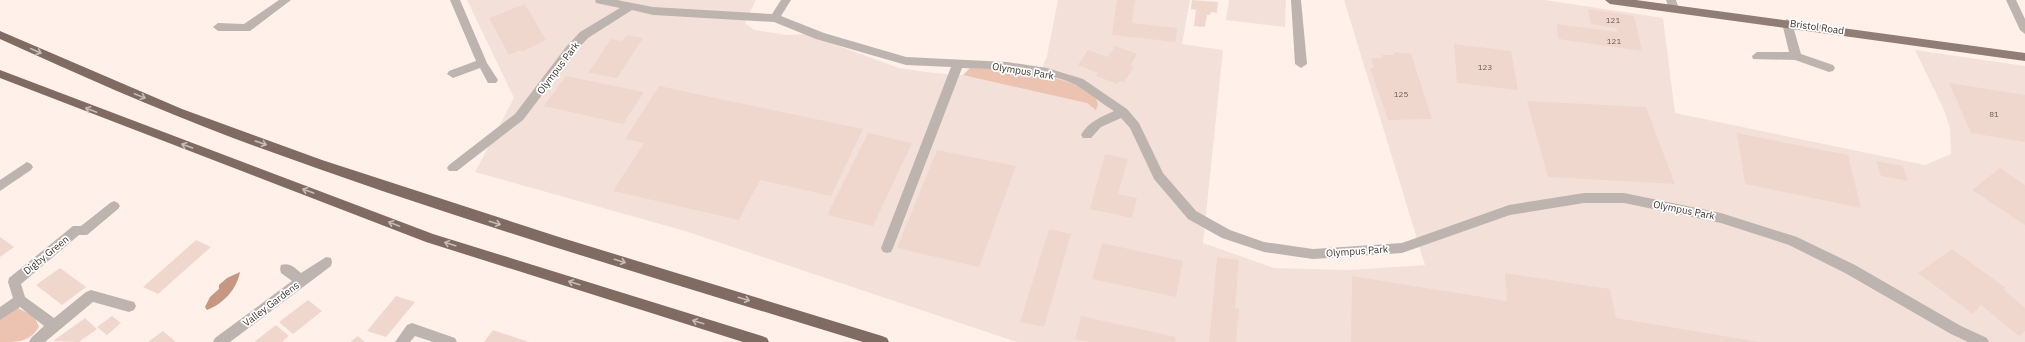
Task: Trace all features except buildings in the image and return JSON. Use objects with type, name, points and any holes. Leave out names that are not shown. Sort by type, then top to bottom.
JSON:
[{"type":"highway","points":[[0,35],[104,81],[237,134],[385,186],[458,211],[882,342]]},
{"type":"highway","points":[[0,74],[430,238],[762,342]]},
{"type":"main road","name":"Bristol Road","points":[[1610,0],[1673,4],[1787,23],[2025,57]]},
{"type":"street","points":[[218,27],[248,31],[286,0]]},
{"type":"street","points":[[456,0],[482,63],[492,80]]},
{"type":"street","points":[[600,0],[629,7]]},
{"type":"street","points":[[775,18],[786,0]]},
{"type":"street","points":[[1296,0],[1301,64]]},
{"type":"street","points":[[2011,0],[2025,30]]},
{"type":"street","name":"Olympus Park","points":[[454,168],[519,117],[570,50],[584,35],[629,7],[653,11],[775,18],[820,36],[906,61],[1007,66],[1047,72],[1079,82],[1123,112],[1135,126],[1158,176],[1192,215],[1226,234],[1264,247],[1313,254],[1402,248],[1509,210],[1584,198],[1624,198],[1721,218],[1793,241],[1876,282],[1944,323],[1982,342]]},
{"type":"street","points":[[1787,23],[1796,56]]},
{"type":"street","points":[[1757,56],[1796,56],[1828,68]]},
{"type":"street","points":[[453,74],[482,63]]},
{"type":"street","points":[[887,248],[958,63]]},
{"type":"street","points":[[1087,134],[1097,124],[1123,112]]},
{"type":"street","points":[[0,186],[27,167]]},
{"type":"street","name":"Digby Green","points":[[20,300],[14,282],[77,230],[83,231],[114,206]]},
{"type":"street","name":"Valley Gardens","points":[[220,342],[326,262]]},
{"type":"street","name":"Valley Gardens","points":[[286,269],[302,281]]},
{"type":"street","points":[[36,342],[91,296],[129,306]]},
{"type":"street","points":[[0,314],[20,300],[54,326]]},
{"type":"street","points":[[402,342],[412,329],[450,342]]},
{"type":"shaded area","points":[[467,0],[756,0],[745,23],[754,30],[788,35],[806,34],[899,68],[934,73],[1037,81],[1047,56],[1058,0],[1190,0],[1182,44],[1223,50],[1203,243],[1274,268],[1349,270],[1425,265],[1344,0],[1545,0],[1663,18],[1675,113],[1925,165],[1951,154],[1950,129],[1944,110],[1915,50],[2025,66],[2025,342],[1017,342],[685,231],[475,172],[514,98]]},
{"type":"shaded area","points":[[1229,0],[1286,0],[1285,27],[1226,20]]},
{"type":"shaded area","points":[[971,67],[1021,71],[1062,80],[1079,86],[1092,94],[1098,104],[1096,110],[1087,103],[963,75]]},
{"type":"shaded area","points":[[240,272],[236,284],[224,300],[207,310],[205,307],[210,297],[219,289],[219,285],[227,278]]},
{"type":"shaded area","points":[[16,307],[34,316],[39,327],[31,336],[23,340],[0,342],[0,318]]}]
